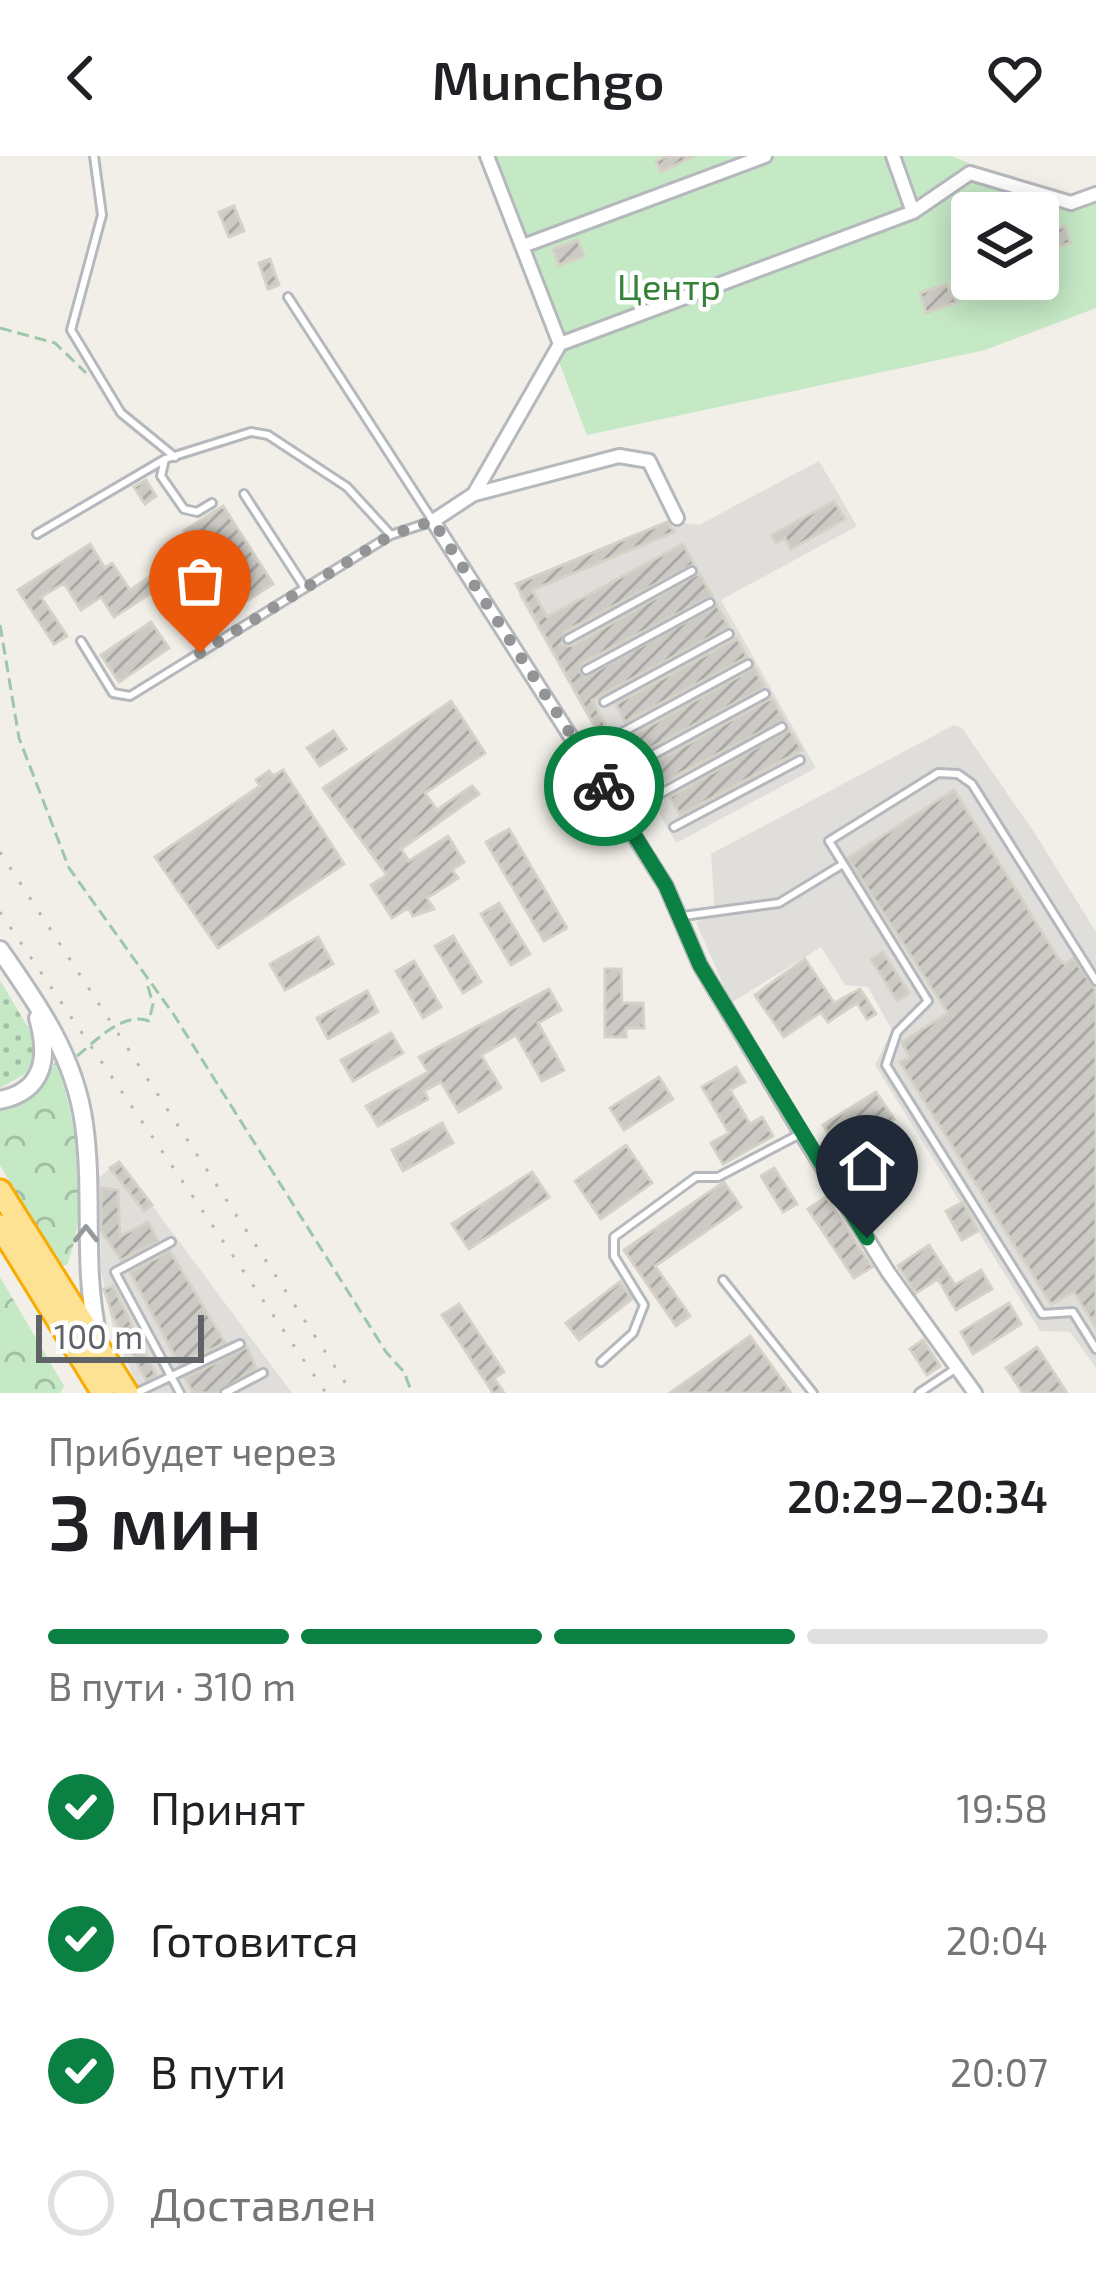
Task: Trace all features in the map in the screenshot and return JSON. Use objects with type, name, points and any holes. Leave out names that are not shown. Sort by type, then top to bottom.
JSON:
[{"type":"highway","points":[[0,1191],[100,1350],[119,1391]]},
{"type":"highway","points":[[1,1231],[119,1391]]},
{"type":"main road","points":[[0,950],[31,994],[68,1063],[86,1130],[86,1264],[100,1350]]},
{"type":"main road","points":[[0,1100],[29,1088],[45,1062],[31,994]]},
{"type":"street","points":[[487,156],[560,344]]},
{"type":"street","points":[[523,246],[765,156]]},
{"type":"street","points":[[893,156],[913,212]]},
{"type":"street","points":[[474,494],[560,344],[913,212],[970,173],[1071,203],[1096,194]]},
{"type":"street","points":[[677,518],[649,461],[619,456],[474,494],[433,521],[584,753],[679,917],[700,965],[801,1133],[975,1393]]},
{"type":"lane","points":[[94,156],[101,215],[71,329],[101,386],[146,437],[176,457]]},
{"type":"lane","points":[[81,641],[113,693],[130,696],[391,535],[433,521],[289,297]]},
{"type":"lane","points":[[37,534],[165,459],[251,432],[268,435],[347,488],[391,535]]},
{"type":"lane","points":[[165,459],[161,476],[184,509],[197,512],[212,503]]},
{"type":"lane","points":[[244,494],[305,588]]},
{"type":"lane","points":[[568,639],[692,571]]},
{"type":"lane","points":[[586,670],[710,603]]},
{"type":"lane","points":[[604,702],[729,634]]},
{"type":"lane","points":[[584,753],[748,664]]},
{"type":"lane","points":[[638,763],[765,694]]},
{"type":"lane","points":[[656,796],[782,727]]},
{"type":"lane","points":[[674,826],[800,760]]},
{"type":"lane","points":[[1096,981],[972,784],[958,774],[938,772],[830,841],[928,1001],[897,1032],[886,1065],[1042,1314],[1072,1312],[1096,1349]]},
{"type":"lane","points":[[679,917],[779,903],[843,864]]},
{"type":"lane","points":[[601,1362],[633,1333],[644,1305],[614,1256],[614,1237],[697,1177],[718,1177],[801,1133]]},
{"type":"lane","points":[[171,1242],[115,1272],[180,1393]]},
{"type":"lane","points":[[723,1280],[813,1393]]},
{"type":"lane","points":[[119,1391],[173,1379],[240,1344]]},
{"type":"lane","points":[[919,1393],[955,1369]]},
{"type":"lane","points":[[225,1393],[262,1373]]},
{"type":"path","points":[[0,328],[55,343],[101,386]]},
{"type":"path","points":[[0,625],[9,698],[47,820],[69,868],[144,972],[386,1352],[404,1372],[412,1393]]},
{"type":"path","points":[[68,1063],[121,1022],[138,1017],[149,1021],[153,1004],[144,972]]},
{"type":"shaded area","points":[[819,461],[857,526],[721,600],[816,768],[676,843],[639,777],[625,783],[519,596],[521,582],[682,523],[699,525]]},
{"type":"shaded area","points":[[954,725],[962,728],[1034,832],[1096,932],[1096,1368],[1070,1332],[1040,1331],[875,1065],[892,1030],[868,987],[845,985],[821,947],[731,1003],[696,922],[715,915],[711,854]]},
{"type":"shaded area","points":[[119,1162],[292,1393],[141,1393],[114,1334],[101,1270],[99,1177]]},
{"type":"green space","name":"Центр","points":[[480,156],[952,156],[1036,192],[951,192],[951,300],[1059,300],[1059,202],[1096,202],[1096,308],[985,350],[587,435]]},
{"type":"green space","points":[[0,980],[36,1041],[30,1071],[0,1088]]},
{"type":"green space","points":[[56,1061],[75,1136],[80,1190],[74,1241],[67,1265],[60,1266],[0,1165],[0,1110],[34,1096]]},
{"type":"green space","points":[[0,1277],[64,1386],[60,1393],[0,1393]]},
{"type":"building","points":[[694,156],[661,172],[656,161]]},
{"type":"building","points":[[234,206],[244,231],[229,237],[219,212]]},
{"type":"building","points":[[1065,226],[1070,243],[1059,246],[1059,228]]},
{"type":"building","points":[[578,240],[584,256],[559,265],[553,249]]},
{"type":"building","points":[[270,259],[279,285],[268,289],[259,263]]},
{"type":"building","points":[[946,284],[951,300],[957,302],[926,313],[920,293]]},
{"type":"building","points":[[146,480],[156,496],[145,504],[134,487]]},
{"type":"building","points":[[834,501],[845,519],[791,549],[785,538],[776,543],[772,535]]},
{"type":"building","points":[[223,506],[273,584],[235,608],[230,600],[237,596],[210,554],[202,559],[184,531]]},
{"type":"building","points":[[667,522],[674,532],[532,590],[547,617],[683,544],[694,564],[564,632],[562,644],[572,646],[699,573],[712,596],[582,663],[579,671],[585,677],[717,605],[729,627],[592,700],[609,731],[600,736],[516,584]]},
{"type":"building","points":[[90,544],[105,568],[112,563],[130,590],[176,560],[184,572],[114,617],[101,597],[81,610],[64,583],[41,597],[67,636],[54,644],[18,590]]},
{"type":"building","points":[[151,622],[169,648],[119,682],[101,655]]},
{"type":"building","points":[[737,638],[747,657],[625,722],[616,704]]},
{"type":"building","points":[[754,668],[765,687],[643,752],[633,735]]},
{"type":"building","points":[[772,698],[784,720],[661,783],[651,764]]},
{"type":"building","points":[[451,701],[485,753],[425,793],[437,810],[472,786],[479,794],[401,849],[409,861],[448,836],[464,862],[452,870],[458,878],[427,898],[434,909],[413,916],[408,908],[392,918],[371,885],[387,875],[323,788]]},
{"type":"building","points":[[789,729],[802,750],[680,815],[670,797]]},
{"type":"building","points":[[333,731],[346,749],[320,766],[307,748]]},
{"type":"building","points":[[283,770],[344,864],[218,948],[155,857],[260,786],[256,780],[269,771],[273,776]]},
{"type":"building","points":[[954,790],[1058,958],[1065,964],[1073,958],[1096,991],[1096,1327],[1074,1292],[1051,1304],[900,1062],[909,1057],[902,1042],[948,1013],[848,858]]},
{"type":"building","points":[[509,829],[567,928],[544,941],[486,842]]},
{"type":"building","points":[[499,903],[530,954],[511,965],[481,914]]},
{"type":"building","points":[[453,936],[481,982],[463,993],[435,946]]},
{"type":"building","points":[[318,937],[333,964],[285,990],[270,964]]},
{"type":"building","points":[[883,952],[909,993],[897,1001],[871,959]]},
{"type":"building","points":[[805,959],[834,1003],[860,989],[876,1014],[867,1019],[857,1003],[828,1022],[821,1012],[784,1037],[755,995]]},
{"type":"building","points":[[414,961],[441,1007],[423,1018],[396,971]]},
{"type":"building","points":[[605,969],[621,969],[622,1003],[643,1003],[644,1028],[626,1028],[626,1037],[605,1037]]},
{"type":"building","points":[[549,989],[561,1010],[538,1023],[564,1070],[542,1081],[516,1035],[481,1055],[501,1088],[459,1112],[441,1082],[424,1091],[428,1099],[378,1126],[366,1106],[428,1072],[419,1057]]},
{"type":"building","points":[[367,991],[378,1012],[328,1039],[317,1018]]},
{"type":"building","points":[[391,1033],[403,1053],[353,1081],[341,1060]]},
{"type":"building","points":[[736,1067],[745,1082],[730,1090],[750,1124],[762,1117],[773,1136],[723,1164],[711,1143],[729,1133],[702,1087]]},
{"type":"building","points":[[659,1077],[673,1099],[624,1130],[610,1108]]},
{"type":"building","points":[[876,1092],[894,1119],[841,1155],[823,1125]]},
{"type":"building","points":[[442,1123],[453,1143],[403,1171],[392,1150]]},
{"type":"building","points":[[626,1145],[652,1183],[601,1219],[575,1181]]},
{"type":"building","points":[[119,1162],[152,1205],[144,1211],[110,1168]]},
{"type":"building","points":[[774,1168],[797,1204],[783,1212],[761,1176]]},
{"type":"building","points":[[532,1172],[549,1197],[469,1249],[452,1224]]},
{"type":"building","points":[[724,1182],[741,1207],[655,1266],[690,1316],[676,1326],[624,1250]]},
{"type":"building","points":[[101,1188],[118,1190],[120,1236],[148,1222],[158,1241],[121,1260],[101,1230]]},
{"type":"building","points":[[826,1197],[872,1267],[854,1278],[808,1209]]},
{"type":"building","points":[[963,1202],[978,1231],[962,1240],[946,1211]]},
{"type":"building","points":[[929,1245],[955,1285],[981,1270],[992,1289],[956,1310],[938,1279],[916,1293],[898,1266]]},
{"type":"building","points":[[170,1251],[225,1343],[179,1364],[130,1272]]},
{"type":"building","points":[[620,1282],[632,1299],[579,1340],[566,1323]]},
{"type":"building","points":[[113,1286],[156,1375],[146,1380],[113,1316],[104,1289]]},
{"type":"building","points":[[1009,1303],[1021,1324],[973,1354],[961,1332]]},
{"type":"building","points":[[459,1304],[504,1372],[494,1378],[504,1393],[493,1393],[442,1315]]},
{"type":"building","points":[[750,1336],[791,1393],[670,1393]]},
{"type":"building","points":[[923,1340],[940,1366],[927,1375],[910,1349]]},
{"type":"building","points":[[247,1347],[256,1368],[218,1393],[193,1393],[185,1378]]},
{"type":"building","points":[[1037,1347],[1067,1393],[1023,1393],[1006,1368]]},
{"type":"railway","points":[[0,852],[352,1393]]},
{"type":"railway","points":[[0,912],[326,1393]]},
{"type":"way so far","points":[[200,653],[391,535],[433,521],[604,786]]},
{"type":"route","points":[[604,786],[666,886],[700,965],[867,1238]]}]
